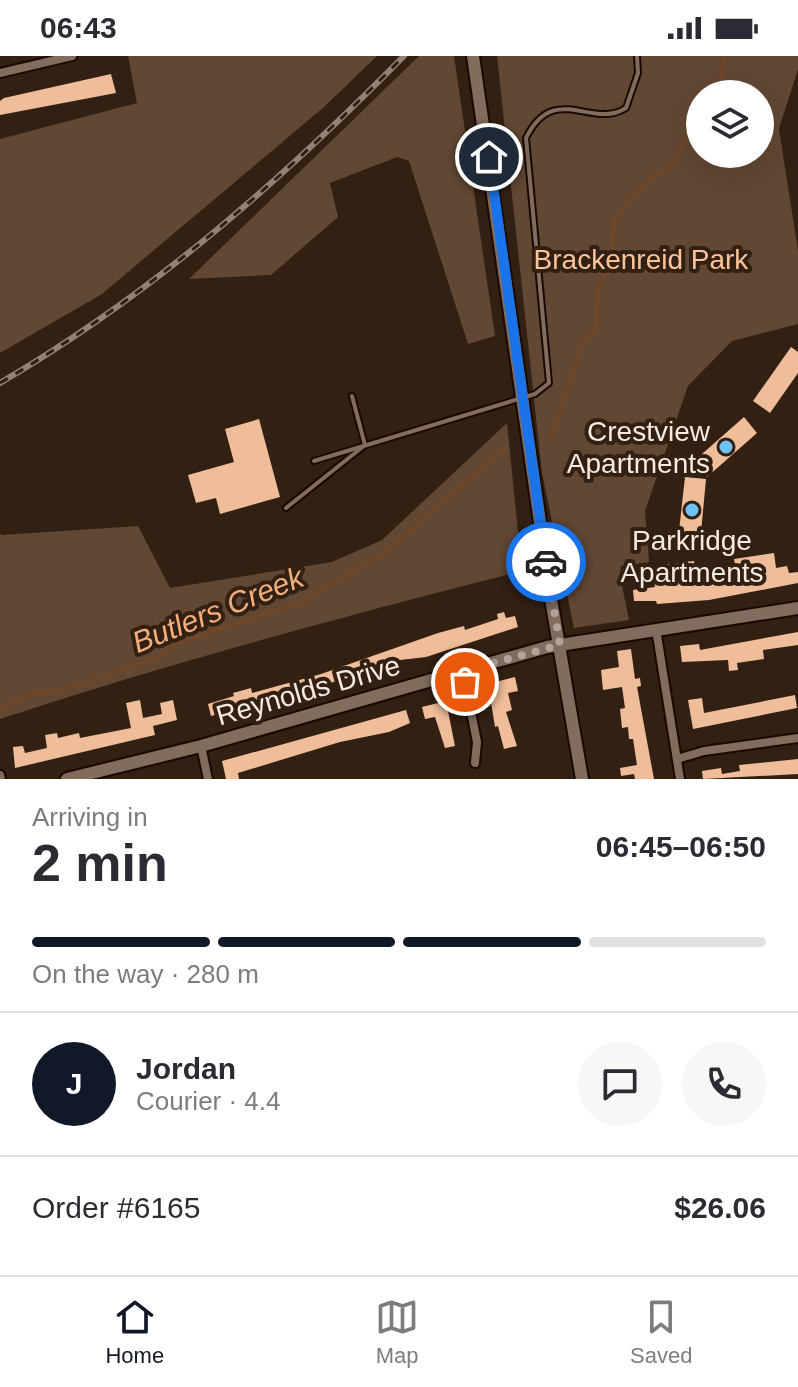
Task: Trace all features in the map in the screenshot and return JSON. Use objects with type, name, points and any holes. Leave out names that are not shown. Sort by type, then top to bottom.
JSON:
[{"type":"street","points":[[0,73],[72,56]]},
{"type":"street","points":[[473,56],[521,398],[582,779]]},
{"type":"street","name":"Reynolds Drive","points":[[67,779],[201,746],[560,645],[798,608]]},
{"type":"street","points":[[656,629],[680,779]]},
{"type":"street","points":[[463,671],[477,742],[475,763]]},
{"type":"street","points":[[677,759],[704,751],[798,738]]},
{"type":"street","points":[[201,746],[208,779]]},
{"type":"lane","points":[[314,461],[521,398],[549,383],[526,138],[536,118],[543,112],[573,110],[616,114],[626,108],[638,73],[637,56]]},
{"type":"lane","points":[[352,396],[365,445]]},
{"type":"lane","points":[[286,508],[365,445]]},
{"type":"green space","points":[[128,56],[377,56],[324,107],[102,294],[0,353],[0,139],[137,103]]},
{"type":"green space","points":[[419,56],[454,56],[495,336],[468,344],[409,161],[397,157],[330,183],[338,217],[271,275],[189,279]]},
{"type":"green space","name":"Brackenreid Park","points":[[497,56],[798,56],[798,69],[779,129],[798,251],[798,324],[732,341],[688,386],[645,511],[649,562],[621,566],[620,576],[629,620],[574,628],[542,473]]},
{"type":"green space","points":[[507,423],[522,571],[260,640],[0,719],[0,532],[1,535],[138,526],[170,588],[332,562],[382,540]]},
{"type":"building","points":[[111,74],[116,93],[0,115],[0,101],[4,98]]},
{"type":"building","points":[[791,347],[798,352],[798,373],[770,413],[753,401]]},
{"type":"building","name":"Crestview Apartments","points":[[744,417],[757,433],[707,477],[694,461]]},
{"type":"building","points":[[259,419],[280,497],[220,514],[216,498],[196,503],[188,475],[234,462],[225,429]]},
{"type":"building","name":"Parkridge Apartments","points":[[685,477],[706,479],[700,543],[678,540]]},
{"type":"building","points":[[774,553],[776,568],[787,566],[789,573],[798,572],[798,583],[709,600],[657,604],[656,601],[634,601],[633,590],[655,587],[654,578],[661,577],[660,565],[694,561],[697,585],[737,575],[734,559]]},
{"type":"building","points":[[504,612],[506,618],[515,616],[518,627],[426,657],[400,660],[377,670],[211,716],[208,704],[234,696],[233,693],[251,688],[252,693],[321,674],[438,633],[464,626],[465,630],[498,619],[497,614]]},
{"type":"building","points":[[798,632],[798,645],[763,650],[764,659],[737,663],[738,670],[729,671],[728,660],[682,662],[680,646],[699,644],[700,650]]},
{"type":"building","points":[[631,649],[635,679],[640,678],[641,686],[637,687],[654,779],[635,779],[634,774],[621,776],[620,768],[637,765],[633,739],[629,739],[628,727],[622,728],[620,709],[625,708],[622,687],[603,690],[601,670],[619,667],[617,651]]},
{"type":"building","points":[[515,677],[518,691],[508,693],[512,710],[506,712],[517,746],[504,749],[498,726],[495,727],[488,684]]},
{"type":"building","points":[[795,695],[797,708],[693,729],[688,700],[702,698],[704,713]]},
{"type":"building","points":[[140,700],[143,718],[162,714],[160,703],[173,700],[177,720],[153,726],[155,735],[15,768],[13,747],[23,746],[25,753],[47,748],[45,735],[57,733],[58,738],[79,733],[80,738],[131,728],[126,703]]},
{"type":"building","points":[[446,701],[455,746],[445,748],[435,717],[425,719],[422,707]]},
{"type":"building","points":[[406,710],[410,723],[389,732],[340,742],[238,773],[239,779],[226,779],[222,761]]},
{"type":"building","points":[[798,759],[798,774],[703,779],[702,771],[721,768],[722,774],[740,771],[739,765]]},
{"type":"waterway","name":"Butlers Creek","points":[[720,80],[725,56]]},
{"type":"waterway","name":"Butlers Creek","points":[[551,438],[583,343],[597,328],[598,290],[613,253],[614,220],[647,181],[676,160],[686,137]]},
{"type":"waterway","name":"Butlers Creek","points":[[0,709],[29,695],[78,686],[156,658],[177,643],[302,602],[386,552],[504,448]]},
{"type":"railway","points":[[0,383],[110,312],[213,233],[310,147],[404,56]]},
{"type":"way so far","points":[[465,682],[463,671],[560,645],[546,562]]},
{"type":"place","name":"Crestview Apartments","points":[[726,447]]},
{"type":"place","name":"Parkridge Apartments","points":[[692,510]]},
{"type":"route","points":[[489,157],[546,562]]}]
